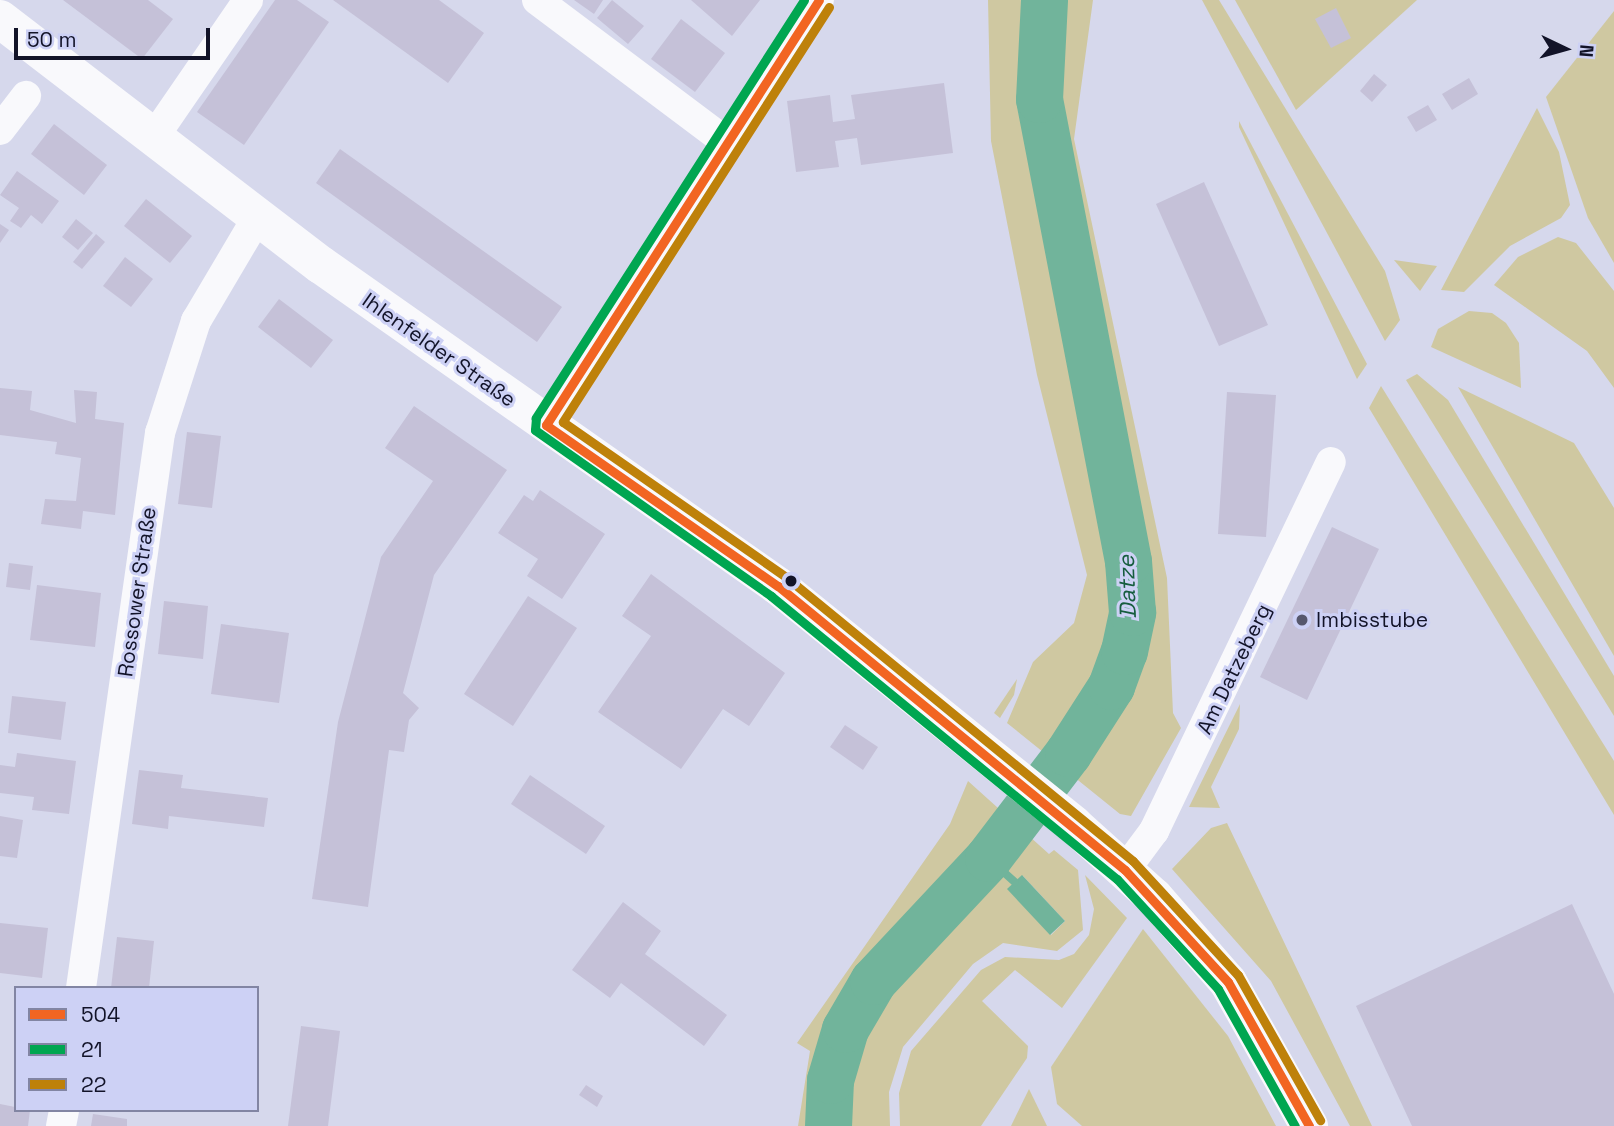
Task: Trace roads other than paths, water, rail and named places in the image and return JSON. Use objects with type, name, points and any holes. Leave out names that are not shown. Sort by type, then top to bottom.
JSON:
[{"type":"main road","name":"Ihlenfelder Straße","points":[[0,19],[257,218],[546,425],[778,586],[1074,825],[1125,870],[1228,982],[1309,1126]]},
{"type":"street","points":[[154,137],[248,0]]},
{"type":"street","points":[[537,0],[729,144]]},
{"type":"street","points":[[546,425],[729,144],[812,3]]},
{"type":"street","points":[[0,130],[26,96]]},
{"type":"street","name":"Rossower Straße","points":[[81,986],[160,433],[197,321],[257,218]]},
{"type":"street","name":"Am Datzeberg","points":[[1125,870],[1154,831],[1331,462]]},
{"type":"waterway","name":"Datze","points":[[828,1126],[830,1080],[845,1029],[873,981],[988,858],[1068,753],[1111,686],[1124,651],[1132,612],[1128,561],[1039,99],[1044,0]]},
{"type":"waterway","points":[[988,858],[1015,882]]},
{"type":"place","name":"Imbisstube","points":[[1302,620]]}]
